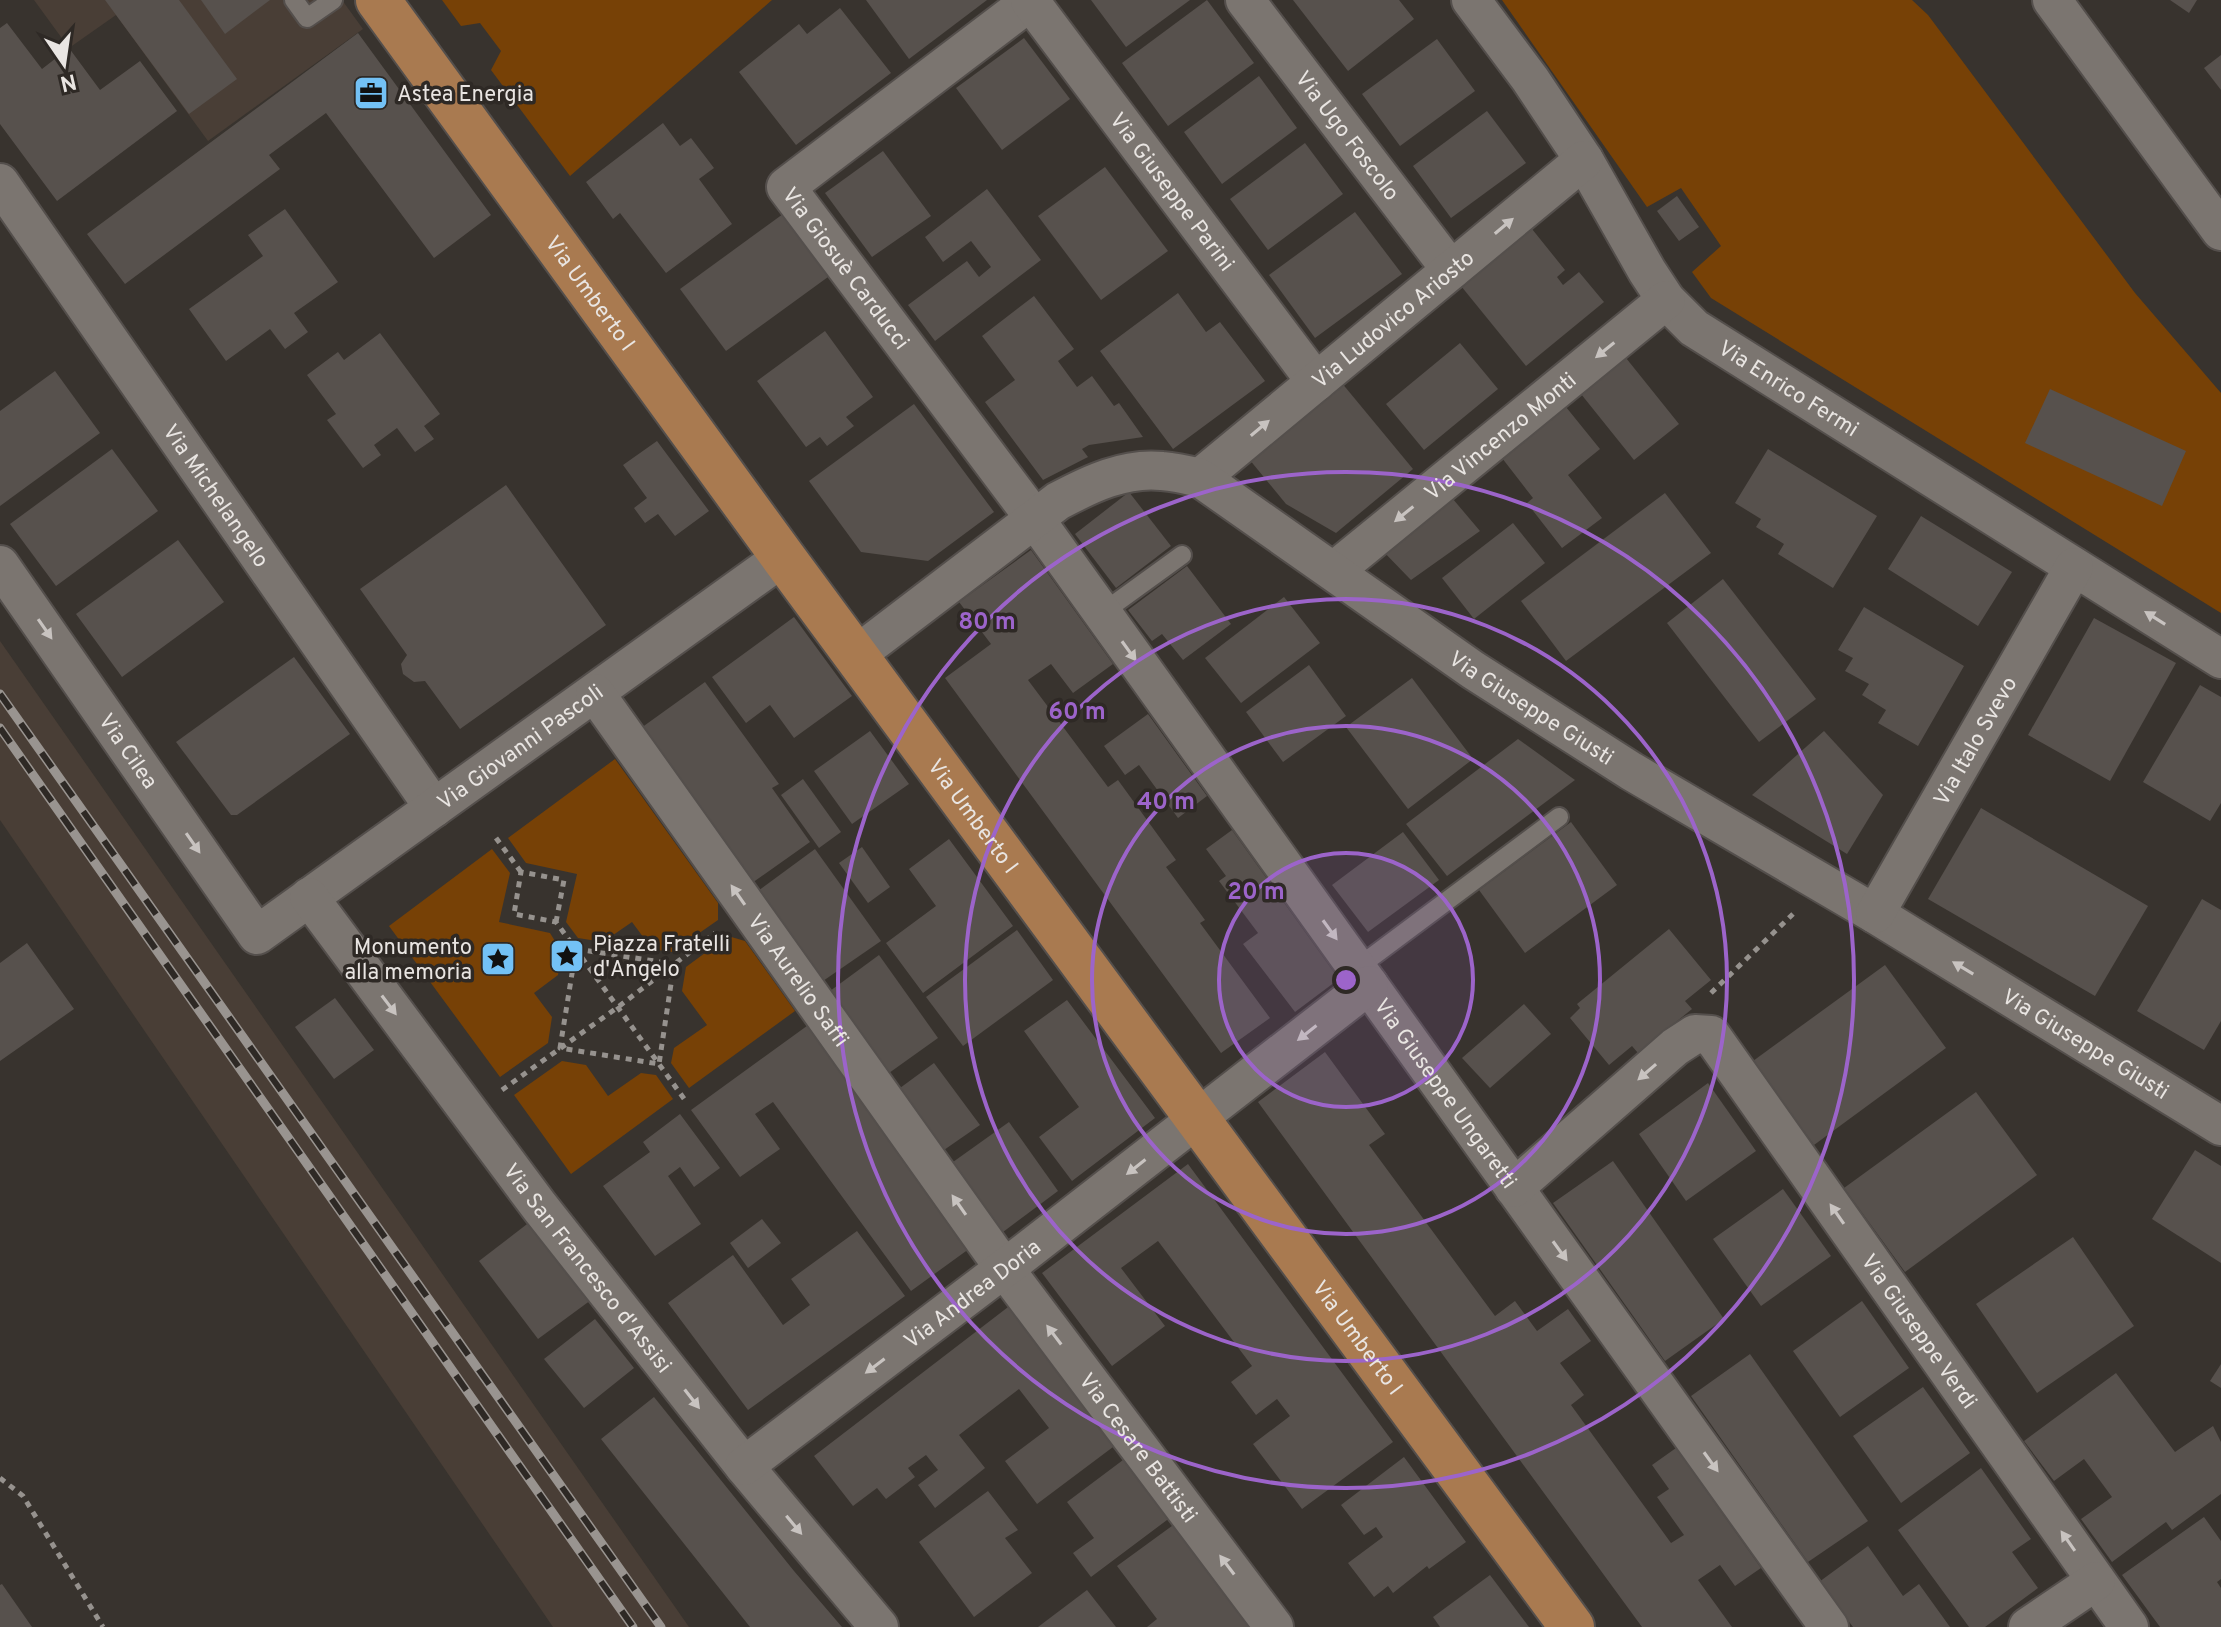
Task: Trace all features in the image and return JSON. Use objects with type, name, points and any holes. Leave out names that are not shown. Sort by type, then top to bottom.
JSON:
[{"type":"main road","name":"Via Umberto I","points":[[378,0],[783,557],[1572,1627]]},
{"type":"street","name":"Via Ugo Foscolo","points":[[1245,0],[1451,270]]},
{"type":"street","name":"Via Enrico Fermi","points":[[1471,0],[1530,79],[1584,160],[1666,300],[1694,328],[2221,659]]},
{"type":"street","points":[[2052,0],[2221,231]]},
{"type":"street","name":"Via Giuseppe Parini","points":[[1031,1],[1316,382]]},
{"type":"street","name":"Via Giosuè Carducci","points":[[1031,1],[786,187],[1035,519]]},
{"type":"street","name":"Via Ludovico Ariosto","points":[[1200,478],[1584,160]]},
{"type":"street","name":"Via Michelangelo","points":[[0,183],[434,808]]},
{"type":"street","name":"Via Vincenzo Monti","points":[[1334,571],[1666,300]]},
{"type":"street","name":"Via Giuseppe Giusti","points":[[856,655],[1058,501],[1093,483],[1126,473],[1160,470],[1200,478],[1473,670],[1631,771],[1875,914],[2221,1126]]},
{"type":"street","name":"Via Giuseppe Ungaretti","points":[[1035,519],[1829,1627]]},
{"type":"street","name":"Via Giovanni Pascoli","points":[[257,935],[783,557]]},
{"type":"street","name":"Via Cilea","points":[[0,565],[257,935]]},
{"type":"street","name":"Via Italo Svevo","points":[[1875,914],[2074,567]]},
{"type":"street","name":"Via Aurelio Saffi","points":[[595,693],[1004,1268]]},
{"type":"street","name":"Via San Francesco d'Assisi","points":[[309,897],[539,1206],[744,1466],[879,1627]]},
{"type":"street","name":"Via Andrea Doria","points":[[744,1466],[1198,1119],[1363,977]]},
{"type":"street","points":[[1514,1188],[1675,1047],[1703,1034]]},
{"type":"street","name":"Via Giuseppe Verdi","points":[[1703,1034],[2129,1627]]},
{"type":"street","name":"Via Cesare Battisti","points":[[1004,1268],[1274,1627]]},
{"type":"street","points":[[2028,1627],[2096,1581]]},
{"type":"lane","points":[[294,0],[307,18],[333,0]]},
{"type":"lane","points":[[1102,613],[1182,555]]},
{"type":"lane","points":[[1363,977],[1559,817]]},
{"type":"path","points":[[496,838],[521,872],[564,880],[556,922]]},
{"type":"path","points":[[521,872],[514,914],[556,922],[685,1100]]},
{"type":"path","points":[[1703,1034],[1702,1001],[1825,884]]},
{"type":"path","points":[[502,1090],[723,927]]},
{"type":"path","points":[[576,949],[674,964]]},
{"type":"path","points":[[560,1048],[576,949]]},
{"type":"path","points":[[659,1064],[674,964]]},
{"type":"path","points":[[560,1048],[659,1064]]},
{"type":"path","points":[[0,1478],[23,1496],[103,1627]]},
{"type":"shaded area","points":[[34,0],[342,0],[363,29],[208,141],[116,15],[69,48]]},
{"type":"shaded area","points":[[442,0],[772,0],[570,176],[491,70],[501,51],[480,23],[461,26]]},
{"type":"shaded area","points":[[1502,0],[1912,0],[1928,15],[2135,293],[2221,393],[2221,613],[1711,298],[1692,272],[1721,246],[1681,188],[1647,207]]},
{"type":"shaded area","points":[[0,641],[689,1627],[553,1627],[0,820]]},
{"type":"shaded area","points":[[615,759],[718,903],[718,920],[672,952],[652,949],[632,922],[603,942],[578,938],[566,922],[577,874],[526,863],[508,838]]},
{"type":"shaded area","points":[[492,849],[510,873],[499,922],[550,933],[561,951],[558,975],[534,993],[552,1017],[548,1043],[500,1077],[389,926]]},
{"type":"shaded area","points":[[728,936],[745,941],[795,1011],[689,1088],[671,1063],[674,1048],[707,1025],[682,991],[686,967]]},
{"type":"shaded area","points":[[562,1061],[586,1065],[608,1096],[641,1073],[656,1075],[673,1099],[571,1174],[514,1095]]},
{"type":"building","points":[[105,0],[179,0],[237,79],[189,114]]},
{"type":"building","points":[[201,0],[270,0],[225,34]]},
{"type":"building","points":[[866,0],[987,0],[909,59]]},
{"type":"building","points":[[1091,0],[1190,0],[1126,47]]},
{"type":"building","points":[[1207,0],[1254,63],[1168,126],[1122,63]]},
{"type":"building","points":[[1293,0],[1399,0],[1414,19],[1348,71]]},
{"type":"building","points":[[2170,0],[2197,0],[2189,13]]},
{"type":"building","points":[[840,8],[891,73],[796,145],[739,72],[799,24],[807,34]]},
{"type":"building","points":[[7,23],[42,69],[69,48],[100,90],[140,61],[177,111],[57,201],[0,124],[0,28]]},
{"type":"building","points":[[358,33],[491,215],[434,258],[326,113],[269,155],[280,169],[125,284],[87,234]]},
{"type":"building","points":[[1024,38],[1070,99],[1002,150],[956,88]]},
{"type":"building","points":[[1437,39],[1475,91],[1400,146],[1362,94]]},
{"type":"building","points":[[2221,55],[2221,90],[2204,68]]},
{"type":"building","points":[[1259,76],[1297,128],[1222,184],[1184,132]]},
{"type":"building","points":[[1487,111],[1526,163],[1451,218],[1413,166]]},
{"type":"building","points":[[663,123],[680,146],[691,138],[714,168],[699,179],[732,224],[666,273],[620,213],[613,219],[586,182]]},
{"type":"building","points":[[1305,143],[1343,194],[1268,250],[1230,199]]},
{"type":"building","points":[[883,151],[931,216],[872,257],[825,193]]},
{"type":"building","points":[[1105,167],[1168,251],[1101,300],[1038,216]]},
{"type":"building","points":[[987,189],[1041,260],[935,341],[908,305],[967,261],[979,277],[991,267],[971,241],[943,262],[925,237]]},
{"type":"building","points":[[1677,196],[1699,227],[1679,241],[1657,211]]},
{"type":"building","points":[[285,209],[338,282],[294,313],[308,332],[285,349],[270,329],[226,361],[189,309],[263,256],[248,235]]},
{"type":"building","points":[[1355,212],[1402,274],[1315,338],[1269,275]]},
{"type":"building","points":[[783,214],[828,277],[726,351],[680,289]]},
{"type":"building","points":[[1532,229],[1565,270],[1557,277],[1563,285],[1579,272],[1604,302],[1526,366],[1461,286]]},
{"type":"building","points":[[1178,293],[1206,332],[1220,322],[1265,381],[1173,449],[1100,351]]},
{"type":"building","points":[[1034,296],[1074,349],[1058,361],[1077,387],[1092,376],[1114,406],[1119,403],[1143,437],[1089,445],[1082,449],[1088,457],[1043,480],[985,402],[1015,380],[982,336]]},
{"type":"building","points":[[825,331],[873,397],[846,417],[854,426],[827,446],[820,437],[806,447],[757,381]]},
{"type":"building","points":[[380,333],[440,414],[424,426],[434,439],[415,452],[397,428],[374,445],[381,455],[363,468],[327,420],[336,414],[307,375],[338,352],[344,360]]},
{"type":"building","points":[[1460,343],[1498,389],[1424,450],[1386,404]]},
{"type":"building","points":[[1626,358],[1679,424],[1634,460],[1581,394]]},
{"type":"building","points":[[55,371],[100,433],[0,506],[0,411]]},
{"type":"building","points":[[1341,382],[1413,469],[1336,533],[1286,504],[1249,459]]},
{"type":"building","points":[[2050,389],[2186,451],[2162,506],[2025,443]]},
{"type":"building","points":[[914,404],[994,512],[928,561],[861,552],[809,481]]},
{"type":"building","points":[[1566,407],[1600,449],[1568,475],[1602,518],[1562,548],[1527,503],[1533,498],[1502,458]]},
{"type":"building","points":[[657,441],[709,511],[675,536],[658,514],[645,523],[634,508],[647,498],[623,465]]},
{"type":"building","points":[[112,449],[158,511],[56,586],[10,524]]},
{"type":"building","points":[[1768,449],[1877,516],[1833,588],[1778,554],[1784,544],[1756,527],[1761,519],[1735,503]]},
{"type":"building","points":[[506,485],[606,625],[460,729],[425,681],[414,682],[403,674],[401,664],[407,655],[360,589]]},
{"type":"building","points":[[1129,492],[1171,546],[1116,588],[1075,534]]},
{"type":"building","points":[[1447,492],[1480,531],[1411,580],[1379,547]]},
{"type":"building","points":[[1665,493],[1711,553],[1566,661],[1521,601]]},
{"type":"building","points":[[1921,516],[2012,572],[1978,626],[1888,569]]},
{"type":"building","points":[[1513,523],[1545,563],[1474,619],[1442,578]]},
{"type":"building","points":[[178,540],[224,602],[122,677],[76,614]]},
{"type":"building","points":[[1031,550],[1113,664],[1073,693],[1051,664],[1028,680],[1108,787],[1118,780],[1176,860],[1166,867],[1205,920],[1200,923],[1270,1018],[1221,1053],[945,678],[991,644],[959,602]]},
{"type":"building","points":[[1187,566],[1231,624],[1183,660],[1162,634],[1152,641],[1128,610]]},
{"type":"building","points":[[1723,579],[1816,699],[1759,742],[1667,623]]},
{"type":"building","points":[[1284,597],[1320,643],[1241,703],[1205,658]]},
{"type":"building","points":[[1864,607],[1964,666],[1918,746],[1878,723],[1886,710],[1862,695],[1869,684],[1845,671],[1853,658],[1838,650]]},
{"type":"building","points":[[794,617],[852,696],[794,738],[770,705],[746,723],[712,677]]},
{"type":"building","points":[[2094,618],[2176,663],[2110,781],[2028,735]]},
{"type":"building","points":[[294,657],[350,734],[237,815],[231,815],[176,742]]},
{"type":"building","points":[[1309,665],[1346,716],[1283,762],[1246,712]]},
{"type":"building","points":[[1412,678],[1473,759],[1408,809],[1346,727]]},
{"type":"building","points":[[705,682],[779,784],[772,788],[810,842],[752,883],[641,728]]},
{"type":"building","points":[[2200,685],[2221,697],[2221,803],[2210,821],[2143,782]]},
{"type":"building","points":[[1148,714],[1207,796],[1178,818],[1139,765],[1125,775],[1104,746]]},
{"type":"building","points":[[870,731],[909,784],[852,824],[814,771]]},
{"type":"building","points":[[1824,731],[1883,795],[1847,854],[1752,795]]},
{"type":"building","points":[[1518,739],[1575,780],[1447,876],[1406,824]]},
{"type":"building","points":[[803,779],[841,832],[819,848],[781,795]]},
{"type":"building","points":[[1981,808],[2148,906],[2095,996],[1928,899]]},
{"type":"building","points":[[1571,822],[1617,885],[1525,953],[1479,890]]},
{"type":"building","points":[[1232,830],[1339,979],[1295,1012],[1243,944],[1258,933],[1219,881],[1226,876],[1206,849]]},
{"type":"building","points":[[1403,832],[1439,880],[1368,932],[1332,885]]},
{"type":"building","points":[[949,839],[1013,926],[923,993],[886,943],[936,906],[909,869]]},
{"type":"building","points":[[862,847],[890,887],[868,903],[839,863]]},
{"type":"building","points":[[815,849],[881,941],[823,981],[758,891]]},
{"type":"building","points":[[2202,899],[2221,910],[2221,1021],[2204,1050],[2137,1011]]},
{"type":"building","points":[[1669,929],[1711,980],[1685,1001],[1692,1009],[1638,1053],[1632,1046],[1609,1065],[1570,1018],[1580,1008],[1577,1004]]},
{"type":"building","points":[[1017,930],[1053,980],[963,1046],[926,997]]},
{"type":"building","points":[[27,943],[74,1009],[0,1061],[0,963]]},
{"type":"building","points":[[879,955],[938,1038],[889,1073],[830,991]]},
{"type":"building","points":[[1885,965],[1946,1048],[1814,1145],[1753,1061]]},
{"type":"building","points":[[335,998],[374,1050],[334,1079],[295,1027]]},
{"type":"building","points":[[1067,1000],[1155,1118],[1072,1181],[1039,1137],[1079,1107],[1024,1031]]},
{"type":"building","points":[[1524,1004],[1551,1034],[1490,1088],[1462,1058]]},
{"type":"building","points":[[811,1023],[973,1246],[911,1291],[773,1102],[755,1114],[780,1149],[740,1177],[691,1110]]},
{"type":"building","points":[[1325,1052],[1385,1134],[1369,1145],[1495,1316],[1515,1301],[1537,1331],[1568,1309],[1591,1341],[1560,1363],[1584,1395],[1571,1405],[1671,1543],[1684,1535],[1657,1497],[1669,1489],[1652,1465],[1676,1448],[1761,1568],[1735,1586],[1720,1565],[1698,1580],[1732,1627],[1642,1627],[1258,1102]]},
{"type":"building","points":[[934,1063],[980,1125],[944,1150],[900,1088]]},
{"type":"building","points":[[1708,1083],[1756,1151],[1686,1201],[1639,1134]]},
{"type":"building","points":[[1976,1092],[2037,1175],[1905,1272],[1844,1188]]},
{"type":"building","points":[[680,1114],[720,1168],[694,1187],[680,1167],[668,1176],[701,1224],[655,1256],[603,1186],[650,1152],[643,1142]]},
{"type":"building","points":[[1009,1122],[1058,1191],[1003,1232],[953,1162]]},
{"type":"building","points":[[2195,1150],[2221,1166],[2221,1263],[2152,1219]]},
{"type":"building","points":[[1613,1161],[1724,1319],[1665,1361],[1553,1203]]},
{"type":"building","points":[[1188,1164],[1393,1442],[1302,1509],[1253,1444],[1290,1416],[1277,1399],[1256,1415],[1231,1382],[1252,1366],[1158,1241],[1121,1268],[1165,1326],[1112,1366],[1042,1273]]},
{"type":"building","points":[[1783,1189],[1831,1256],[1761,1306],[1713,1239]]},
{"type":"building","points":[[762,1219],[781,1243],[748,1268],[730,1243]]},
{"type":"building","points":[[531,1221],[591,1300],[538,1339],[479,1261]]},
{"type":"building","points":[[857,1231],[905,1296],[748,1410],[668,1303],[733,1255],[783,1325],[810,1305],[791,1279]]},
{"type":"building","points":[[2073,1237],[2134,1326],[2037,1393],[1976,1304]]},
{"type":"building","points":[[1862,1301],[1909,1368],[1840,1417],[1793,1351]]},
{"type":"building","points":[[1012,1304],[1117,1444],[1037,1504],[1005,1461],[1049,1428],[1019,1389],[959,1435],[985,1468],[935,1508],[918,1485],[938,1470],[926,1455],[908,1468],[915,1477],[886,1499],[877,1488],[853,1506],[814,1456]]},
{"type":"building","points":[[595,1319],[634,1368],[584,1408],[544,1359]]},
{"type":"building","points":[[1750,1354],[1868,1521],[1808,1562],[1691,1396]]},
{"type":"building","points":[[2221,1364],[2221,1388],[2210,1381]]},
{"type":"building","points":[[2116,1373],[2175,1452],[2213,1426],[2221,1442],[2221,1494],[2172,1530],[2166,1522],[2112,1562],[2081,1519],[2112,1497],[2084,1459],[2054,1481],[2024,1441]]},
{"type":"building","points":[[1923,1387],[1970,1453],[1901,1503],[1853,1436]]},
{"type":"building","points":[[654,1397],[842,1627],[750,1627],[601,1439]]},
{"type":"building","points":[[1127,1457],[1171,1517],[1091,1577],[1073,1553],[1094,1538],[1067,1502]]},
{"type":"building","points":[[1404,1457],[1466,1542],[1429,1569],[1427,1566],[1393,1593],[1388,1586],[1374,1597],[1348,1563],[1383,1537],[1376,1527],[1364,1535],[1341,1505]]},
{"type":"building","points":[[1981,1468],[2031,1539],[2012,1552],[2038,1588],[1985,1627],[1969,1627],[1898,1530]]},
{"type":"building","points":[[988,1491],[1018,1530],[1005,1538],[1032,1573],[974,1617],[919,1542]]},
{"type":"building","points":[[2204,1517],[2221,1541],[2221,1579],[2217,1582],[2221,1588],[2221,1627],[2160,1627],[2122,1575]]},
{"type":"building","points":[[1176,1523],[1255,1627],[1147,1627],[1157,1619],[1117,1566]]},
{"type":"building","points":[[1868,1546],[1903,1596],[1919,1584],[1950,1627],[1853,1627],[1819,1582]]},
{"type":"building","points":[[1490,1575],[1529,1627],[1440,1627],[1433,1617]]},
{"type":"building","points":[[2,1584],[32,1627],[0,1627]]},
{"type":"building","points":[[1087,1590],[1116,1627],[1038,1627]]},
{"type":"railway","points":[[0,694],[661,1627]]},
{"type":"railway","points":[[0,728],[633,1627]]},
{"type":"place","name":"Astea Energia","points":[[371,93]]},
{"type":"place","name":"Piazza Fratelli d'Angelo","points":[[567,956]]},
{"type":"place","name":"Monumento alla memoria","points":[[498,959]]}]
